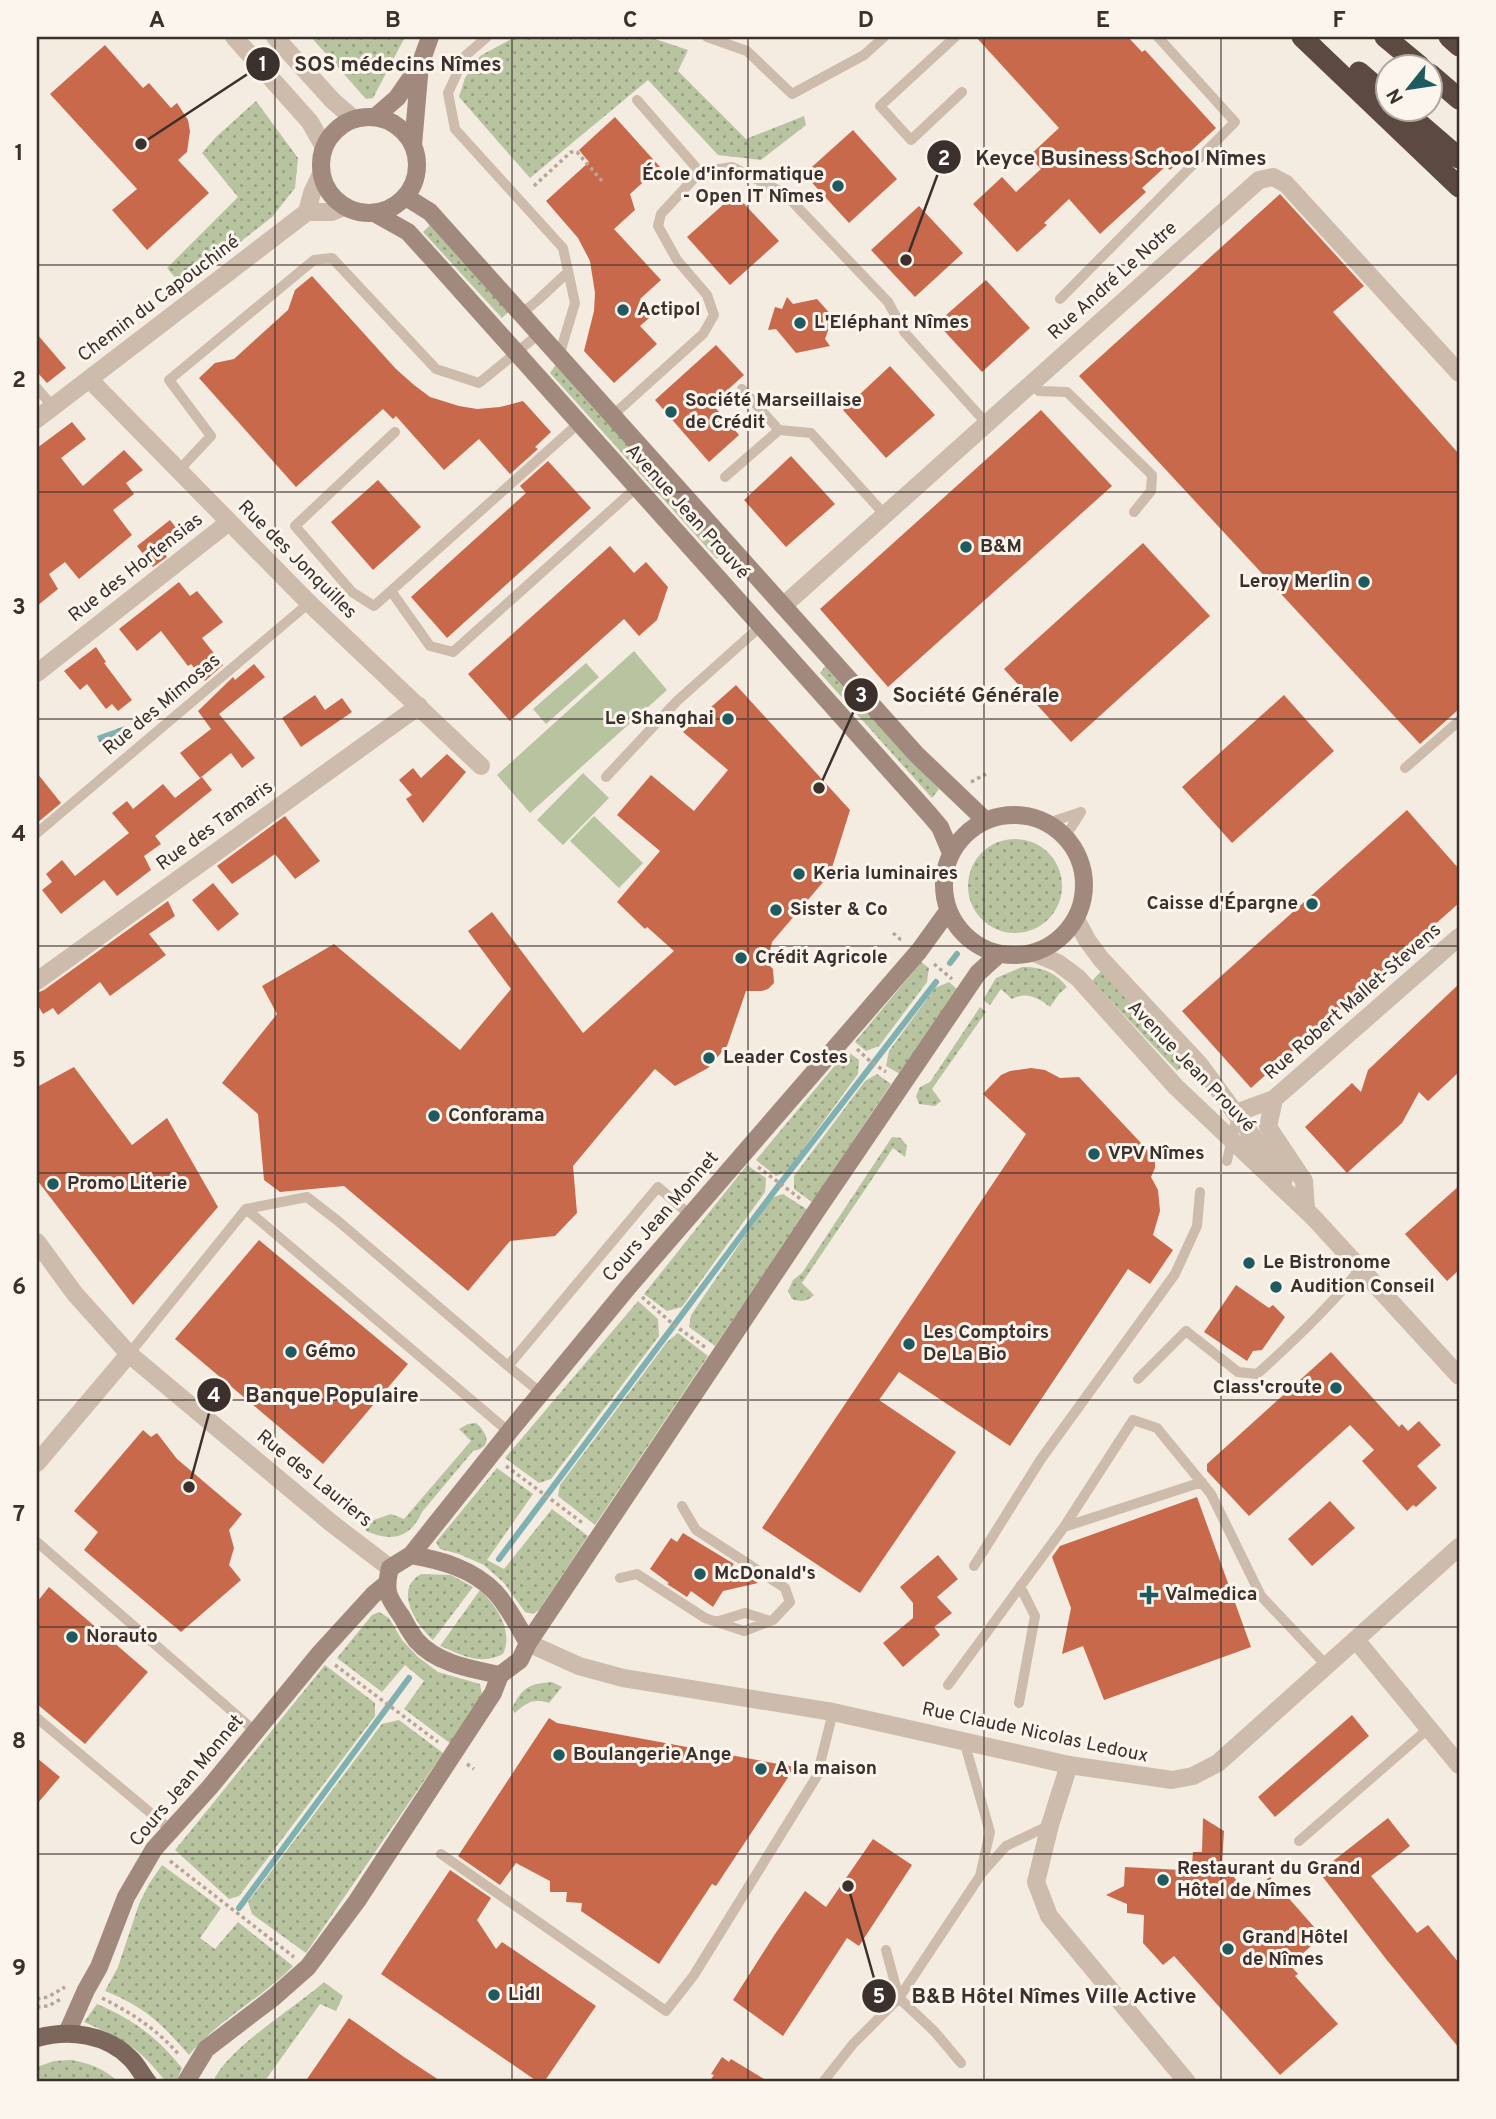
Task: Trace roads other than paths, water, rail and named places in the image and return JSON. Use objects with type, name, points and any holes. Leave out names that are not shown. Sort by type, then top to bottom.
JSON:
[{"type":"highway","points":[[1302,37],[1459,187]]},
{"type":"highway","points":[[1317,37],[1374,85]]},
{"type":"highway","points":[[1385,37],[1403,52]]},
{"type":"highway","points":[[1449,37],[1459,46]]},
{"type":"highway","points":[[1444,87],[1459,100]]},
{"type":"highway","points":[[1417,122],[1459,158]]},
{"type":"main road","points":[[413,145],[421,65],[430,37]]},
{"type":"main road","points":[[375,117],[397,98],[421,65]]},
{"type":"main road","points":[[375,117],[391,121],[404,131],[417,158],[414,186],[406,197],[397,205],[376,214],[359,213],[344,207],[325,187],[321,174],[324,146],[341,125],[354,119],[375,117]]},
{"type":"main road","name":"Avenue Jean Prouvé","points":[[406,197],[430,212],[916,754],[985,820]]},
{"type":"main road","name":"Avenue Jean Prouvé","points":[[376,214],[408,232],[940,827],[951,853]]},
{"type":"main road","points":[[761,626],[783,606]]},
{"type":"main road","points":[[1006,815],[1028,816],[1048,823],[1065,837],[1078,855],[1084,876],[1084,898],[1076,919],[1065,934],[1051,946],[1034,953],[1017,956],[999,954],[978,946],[960,931],[948,911],[944,872],[951,853],[965,833],[985,820],[1006,815]]},
{"type":"main road","name":"Cours Jean Monnet","points":[[66,2033],[99,1966],[125,1897],[154,1849],[256,1732],[320,1653],[411,1555],[541,1393],[690,1215],[919,951],[948,911]]},
{"type":"main road","points":[[189,2077],[205,2049],[274,1997],[308,1967],[357,1901],[493,1693],[500,1675],[520,1660],[528,1643],[967,989],[978,973],[999,954]]},
{"type":"main road","points":[[411,1555],[462,1568],[495,1591],[528,1643]]},
{"type":"main road","points":[[388,1577],[393,1604],[416,1640],[428,1651],[454,1664],[500,1675]]},
{"type":"main road","points":[[37,2038],[66,2033],[93,2038],[117,2048],[131,2059],[148,2082]]},
{"type":"street","points":[[234,37],[310,122],[324,146]]},
{"type":"street","points":[[275,37],[333,101],[354,119]]},
{"type":"street","points":[[321,174],[307,212],[331,212],[344,207]]},
{"type":"street","name":"Rue André Le Notre","points":[[783,606],[1248,187],[1259,180],[1273,177],[1286,184],[1459,373]]},
{"type":"street","name":"Chemin du Capouchiné","points":[[37,419],[307,212]]},
{"type":"street","name":"Rue des Jonquilles","points":[[89,379],[309,604],[481,765]]},
{"type":"street","name":"Rue des Hortensias","points":[[37,673],[229,522]]},
{"type":"street","name":"Rue des Tamaris","points":[[37,981],[419,706]]},
{"type":"street","name":"Avenue Jean Prouvé","points":[[1076,919],[1101,959],[1200,1065],[1310,1214]]},
{"type":"street","name":"Rue Robert Mallet-Stevens","points":[[1237,1115],[1274,1099],[1459,936]]},
{"type":"street","name":"Avenue Jean Prouvé","points":[[1034,953],[1058,963],[1079,978],[1176,1087],[1310,1214],[1459,1376]]},
{"type":"street","name":"Rue Robert Mallet-Stevens","points":[[1274,1099],[1269,1127],[1304,1181],[1310,1214]]},
{"type":"street","name":"Rue des Lauriers","points":[[37,1242],[75,1294],[129,1354],[330,1522],[388,1577]]},
{"type":"street","points":[[37,1463],[129,1354]]},
{"type":"street","name":"Rue Claude Nicolas Ledoux","points":[[528,1643],[579,1666],[623,1678],[833,1712],[1069,1765],[1172,1780],[1193,1776],[1218,1763],[1459,1547]]},
{"type":"street","points":[[1356,1640],[1459,1765]]},
{"type":"street","points":[[1069,1765],[1036,1882],[1049,1916],[1187,2082]]},
{"type":"lane","points":[[487,37],[465,56],[448,93],[455,130],[563,248],[575,303],[559,356]]},
{"type":"lane","points":[[707,37],[747,51],[792,94],[864,55],[884,37]]},
{"type":"lane","points":[[955,37],[880,106],[911,140],[962,92]]},
{"type":"lane","points":[[1060,299],[1235,122],[1158,37]]},
{"type":"lane","points":[[637,100],[700,172]]},
{"type":"lane","points":[[612,416],[703,334],[714,315],[706,295],[677,260],[657,226],[660,214],[700,172],[732,167],[784,193],[888,302],[905,333],[987,424]]},
{"type":"lane","points":[[179,470],[211,436],[169,380],[314,260],[332,258],[436,369],[479,383],[539,334]]},
{"type":"lane","points":[[521,314],[568,272]]},
{"type":"lane","points":[[1031,384],[1039,391],[1067,392],[1152,475],[1152,491],[1134,512]]},
{"type":"lane","points":[[37,388],[52,407]]},
{"type":"lane","points":[[743,389],[779,430],[811,433],[885,515]]},
{"type":"lane","points":[[394,432],[295,526],[352,592],[374,606],[579,423]]},
{"type":"lane","points":[[725,477],[779,430]]},
{"type":"lane","points":[[391,591],[430,646],[453,652],[637,488]]},
{"type":"lane","name":"Rue des Mimosas","points":[[37,832],[309,604]]},
{"type":"lane","points":[[606,777],[677,701],[761,626]]},
{"type":"lane","points":[[1405,768],[1459,721]]},
{"type":"lane","points":[[1048,823],[1081,812],[1065,837]]},
{"type":"lane","points":[[1227,1161],[1237,1115]]},
{"type":"lane","points":[[508,1366],[658,1187],[690,1215]]},
{"type":"lane","points":[[974,1566],[1041,1458],[1175,1274],[1197,1226],[1200,1192]]},
{"type":"lane","points":[[129,1354],[246,1209],[307,1198],[338,1221],[541,1393]]},
{"type":"lane","points":[[246,1209],[509,1432]]},
{"type":"lane","points":[[1138,1379],[1186,1331],[1238,1372],[1257,1374],[1337,1298],[1360,1269]]},
{"type":"lane","points":[[948,1685],[1064,1527],[1133,1420],[1157,1428],[1202,1482],[1211,1494],[1261,1595],[1327,1666]]},
{"type":"lane","points":[[1064,1527],[1202,1482]]},
{"type":"lane","points":[[620,1578],[637,1574],[705,1618],[744,1631],[770,1621],[790,1602],[785,1588],[696,1530],[682,1506]]},
{"type":"lane","points":[[37,1542],[256,1732]]},
{"type":"lane","points":[[1020,1586],[1035,1616],[1020,1703]]},
{"type":"lane","points":[[716,1622],[745,1613],[770,1621]]},
{"type":"lane","points":[[441,1854],[666,2011],[694,1975],[817,1776],[833,1712]]},
{"type":"lane","points":[[37,1718],[171,1830]]},
{"type":"lane","points":[[1299,1841],[1429,1728]]},
{"type":"lane","points":[[964,1741],[990,1832],[980,1876]]},
{"type":"lane","points":[[823,2082],[853,2044],[899,1998],[980,1876],[1006,1846],[1051,1825]]},
{"type":"lane","points":[[886,1951],[899,1998],[935,2032],[961,2063]]},
{"type":"water","points":[[125,726],[129,739],[102,748],[97,736]]},
{"type":"waterway","points":[[950,963],[957,954]]},
{"type":"waterway","points":[[499,1559],[776,1189],[936,982]]},
{"type":"waterway","points":[[239,1908],[409,1678]]},
{"type":"place","name":"SOS médecins Nîmes","points":[[141,144]]},
{"type":"place","name":"École d'informatique - Open IT Nîmes","points":[[838,186]]},
{"type":"place","name":"Keyce Business School Nîmes","points":[[906,260]]},
{"type":"place","name":"Actipol","points":[[623,310]]},
{"type":"place","name":"L'Eléphant Nîmes","points":[[800,323]]},
{"type":"place","name":"Société Marseillaise de Crédit","points":[[671,412]]},
{"type":"place","name":"B&M","points":[[966,547]]},
{"type":"place","name":"Leroy Merlin","points":[[1364,582]]},
{"type":"place","name":"Le Shanghai","points":[[728,719]]},
{"type":"place","name":"Société Générale","points":[[819,788]]},
{"type":"place","name":"Keria luminaires","points":[[799,874]]},
{"type":"place","name":"Caisse d'Épargne","points":[[1312,904]]},
{"type":"place","name":"Sister & Co","points":[[776,910]]},
{"type":"place","name":"Crédit Agricole","points":[[741,958]]},
{"type":"place","name":"Leader Costes","points":[[709,1058]]},
{"type":"place","name":"Conforama","points":[[434,1116]]},
{"type":"place","name":"VPV Nîmes","points":[[1094,1154]]},
{"type":"place","name":"Promo Literie","points":[[53,1184]]},
{"type":"place","name":"Le Bistronome","points":[[1249,1263]]},
{"type":"place","name":"Audition Conseil","points":[[1276,1287]]},
{"type":"place","name":"Les Comptoirs De La Bio","points":[[909,1344]]},
{"type":"place","name":"Gémo","points":[[291,1352]]},
{"type":"place","name":"Class'croute","points":[[1336,1388]]},
{"type":"place","name":"Banque Populaire","points":[[189,1487]]},
{"type":"place","name":"McDonald's","points":[[700,1574]]},
{"type":"place","name":"Valmedica","points":[[1149,1595]]},
{"type":"place","name":"Norauto","points":[[72,1637]]},
{"type":"place","name":"Boulangerie Ange","points":[[559,1755]]},
{"type":"place","name":"A la maison","points":[[761,1769]]},
{"type":"place","name":"Restaurant du Grand Hôtel de Nîmes","points":[[1163,1880]]},
{"type":"place","name":"B&B Hôtel Nîmes Ville Active","points":[[848,1886]]},
{"type":"place","name":"Grand Hôtel de Nîmes","points":[[1228,1949]]},
{"type":"place","name":"Lidl","points":[[494,1995]]}]
